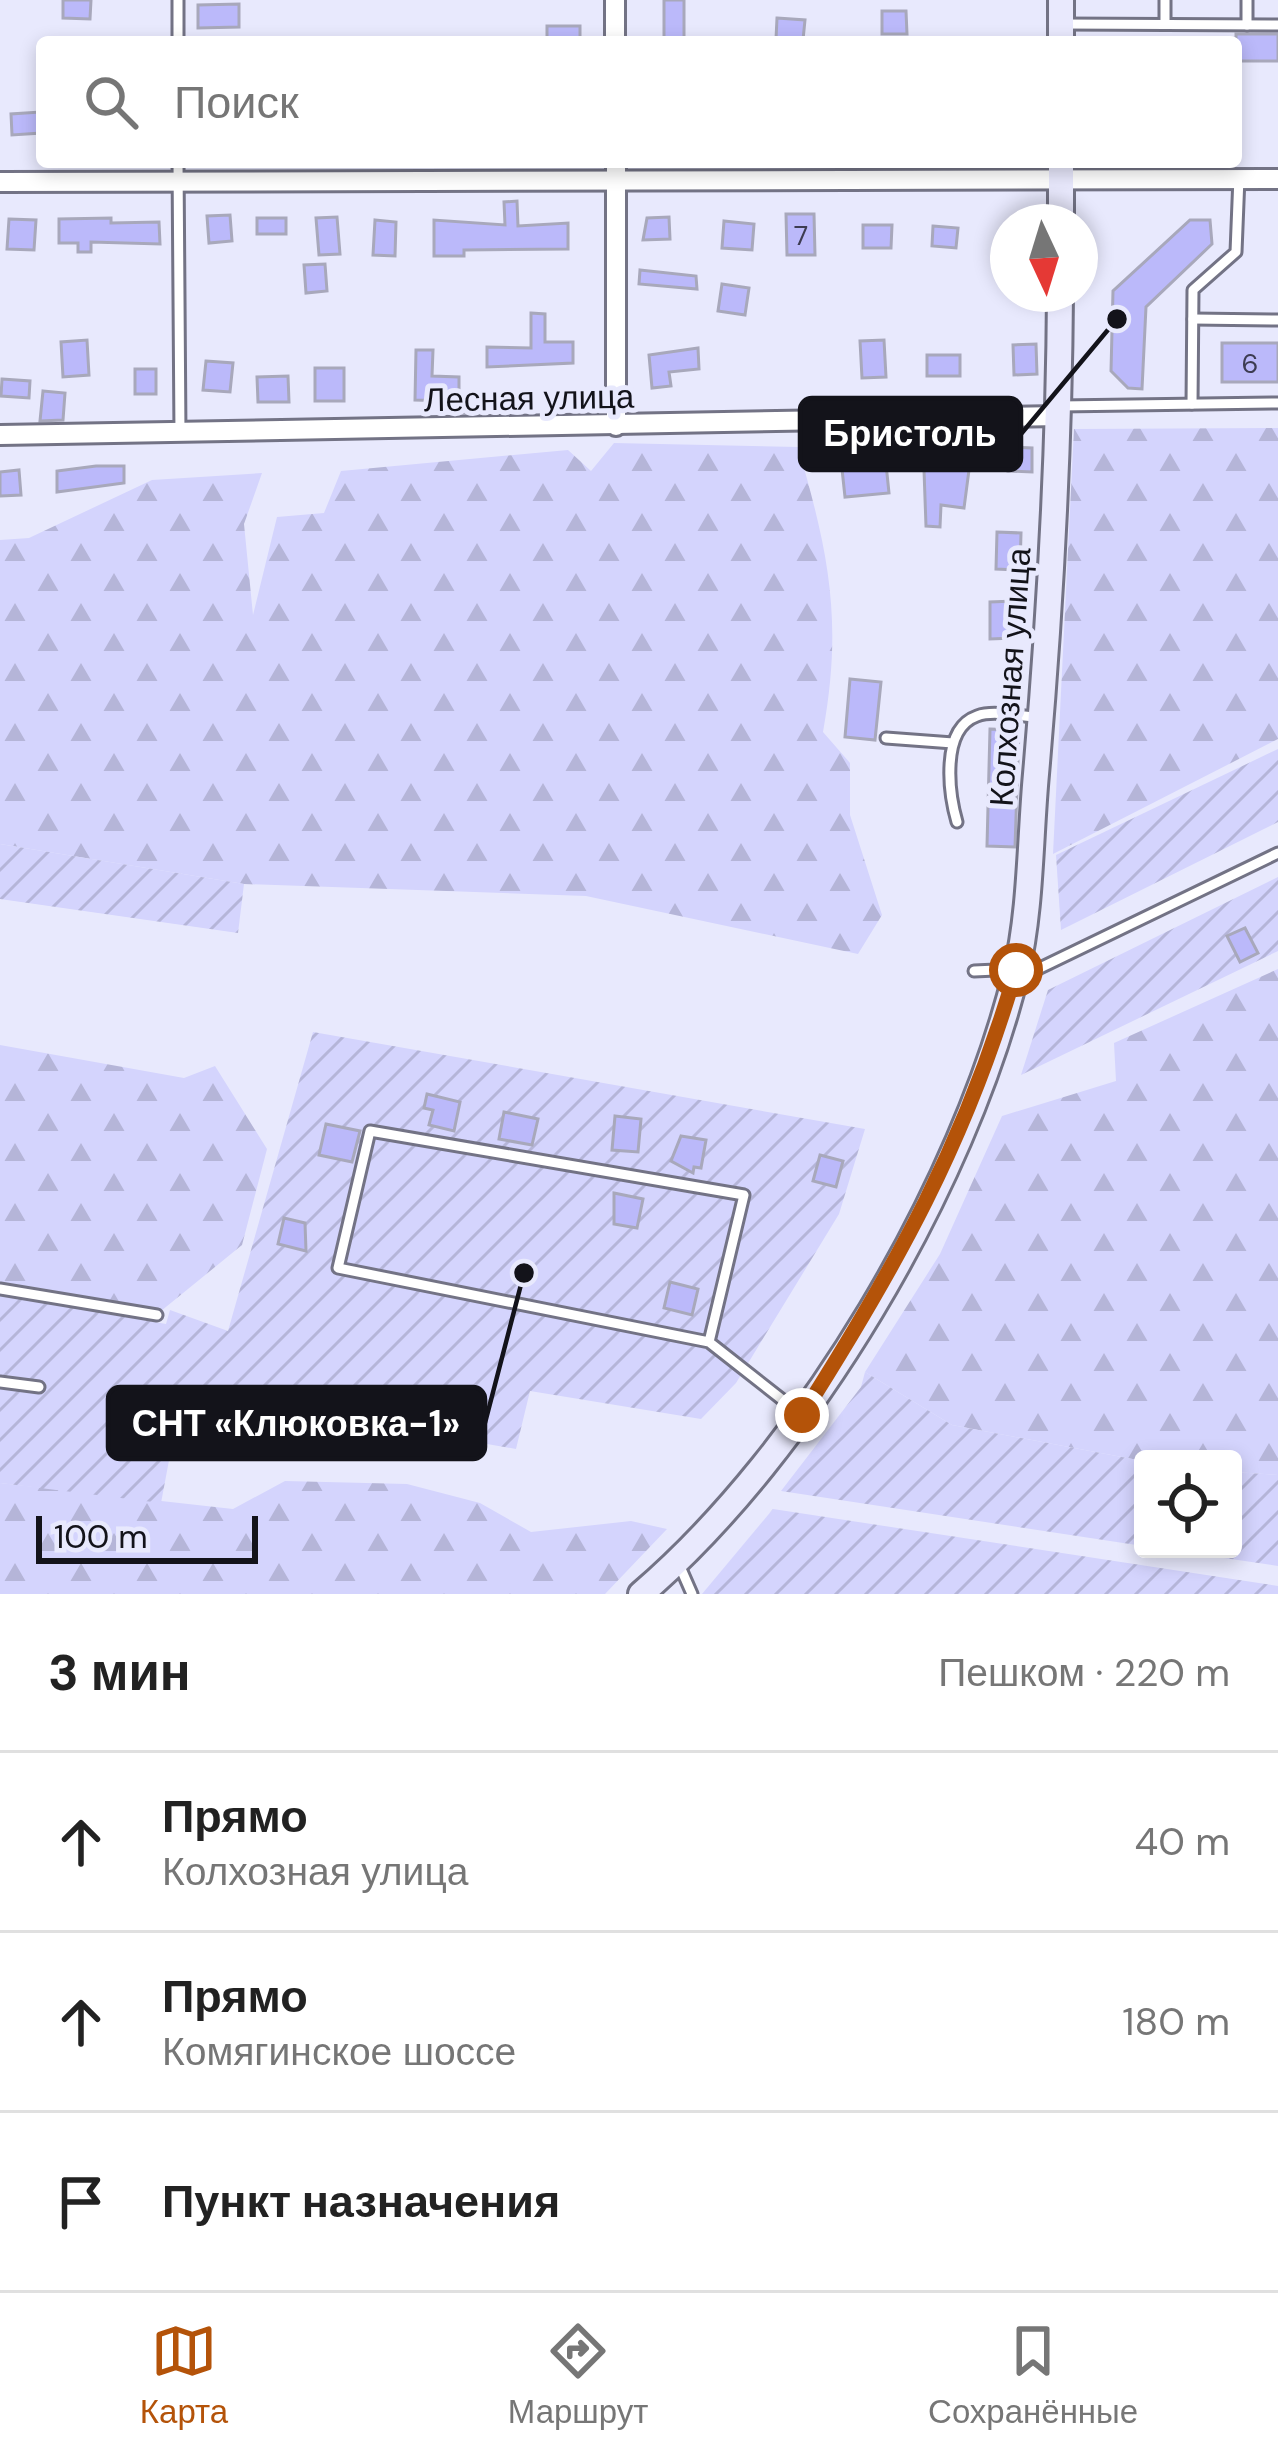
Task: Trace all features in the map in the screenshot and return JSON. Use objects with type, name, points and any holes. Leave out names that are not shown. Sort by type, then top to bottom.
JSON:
[{"type":"street","points":[[615,0],[615,36]]},
{"type":"street","points":[[616,170],[616,426]]},
{"type":"street","points":[[0,182],[178,172],[616,170],[1061,170],[1278,179]]},
{"type":"street","points":[[1060,204],[1061,170]]},
{"type":"street","name":"Колхозная улица","points":[[641,1594],[747,1491],[802,1415],[932,1198],[990,1060],[1016,970],[1041,718],[1059,411],[1060,312]]},
{"type":"street","name":"Лесная улица","points":[[0,434],[616,426],[1059,411]]},
{"type":"lane","points":[[178,0],[178,36]]},
{"type":"lane","points":[[1165,0],[1165,25]]},
{"type":"lane","points":[[1246,25],[1247,0]]},
{"type":"lane","points":[[1061,22],[1278,26]]},
{"type":"lane","points":[[178,172],[180,434]]},
{"type":"lane","points":[[1192,404],[1193,290],[1236,252],[1239,177]]},
{"type":"lane","points":[[1193,319],[1278,320]]},
{"type":"lane","points":[[1059,411],[1278,404]]},
{"type":"lane","points":[[957,822],[950,798],[953,742],[967,721],[981,714],[1041,718]]},
{"type":"lane","points":[[886,738],[953,742]]},
{"type":"lane","points":[[974,971],[1040,968],[1278,853]]},
{"type":"lane","points":[[709,1342],[744,1195],[370,1131],[338,1268],[709,1342],[802,1415]]},
{"type":"lane","points":[[0,1289],[157,1315]]},
{"type":"lane","points":[[0,1382],[39,1387]]},
{"type":"lane","points":[[678,1562],[692,1594]]},
{"type":"green space","points":[[1278,428],[1278,739],[1053,854],[1074,429]]},
{"type":"green space","points":[[614,443],[798,447],[830,588],[832,656],[823,732],[850,763],[850,815],[882,915],[858,954],[586,896],[244,884],[0,844],[0,540],[29,538],[152,480],[262,473],[244,524],[253,615],[277,517],[324,513],[341,471],[568,450],[591,471]]},
{"type":"green space","points":[[1278,749],[1278,822],[1061,930],[1056,855]]},
{"type":"green space","points":[[0,844],[244,884],[238,933],[0,899]]},
{"type":"green space","points":[[1278,877],[1278,951],[1021,1075],[1048,990]]},
{"type":"green space","points":[[1278,969],[1278,1475],[1242,1473],[1242,1450],[1134,1450],[1134,1459],[952,1425],[865,1372],[940,1254],[1002,1116],[1116,1081],[1114,1043]]},
{"type":"green space","points":[[313,1032],[865,1129],[839,1214],[736,1383],[701,1419],[530,1391],[516,1449],[182,1391],[161,1503],[0,1483],[0,1294],[166,1324],[170,1310],[228,1331]]},
{"type":"green space","points":[[0,1045],[184,1078],[215,1066],[267,1149],[242,1245],[161,1311],[0,1284]]},
{"type":"green space","points":[[865,1372],[952,1425],[1134,1459],[1134,1545],[781,1491],[861,1387]]},
{"type":"green space","points":[[1242,1473],[1278,1475],[1278,1566],[1224,1558],[1242,1558]]},
{"type":"green space","points":[[285,1481],[407,1484],[480,1503],[531,1532],[631,1521],[667,1529],[605,1594],[0,1594],[0,1483],[233,1509]]},
{"type":"green space","points":[[773,1509],[1278,1586],[1278,1594],[702,1594]]},
{"type":"building","points":[[63,0],[91,0],[90,19],[63,18]]},
{"type":"building","points":[[664,0],[684,0],[684,36],[664,36]]},
{"type":"building","points":[[239,4],[239,27],[198,28],[198,5]]},
{"type":"building","points":[[882,11],[906,11],[907,34],[882,34]]},
{"type":"building","points":[[777,18],[805,20],[803,36],[776,36]]},
{"type":"building","points":[[547,26],[580,26],[580,36],[547,36]]},
{"type":"building","points":[[1278,34],[1278,61],[1242,61],[1242,36],[1236,36]]},
{"type":"building","points":[[36,112],[36,133],[12,135],[11,114]]},
{"type":"building","points":[[517,201],[518,226],[568,223],[568,249],[464,250],[464,256],[434,256],[434,220],[505,225],[504,202]]},
{"type":"building","points":[[786,214],[814,214],[815,255],[787,255]]},
{"type":"building","points":[[230,215],[232,241],[209,243],[207,216]]},
{"type":"building","points":[[337,217],[340,254],[319,255],[316,218]]},
{"type":"building","points":[[669,217],[670,239],[643,240],[647,218]]},
{"type":"building","points":[[111,218],[111,223],[159,222],[160,244],[91,242],[91,252],[78,252],[78,243],[59,243],[59,219]]},
{"type":"building","points":[[257,218],[286,218],[286,234],[257,234]]},
{"type":"building","points":[[9,219],[36,220],[34,250],[7,249]]},
{"type":"building","points":[[375,220],[396,222],[395,256],[373,255]]},
{"type":"building","points":[[1190,220],[1210,220],[1212,244],[1146,307],[1142,389],[1128,388],[1111,371],[1113,291]]},
{"type":"building","points":[[724,221],[754,224],[752,250],[722,248]]},
{"type":"building","points":[[863,225],[892,225],[891,248],[863,248]]},
{"type":"building","points":[[933,226],[958,228],[956,248],[932,246]]},
{"type":"building","points":[[325,264],[327,291],[306,293],[304,265]]},
{"type":"building","points":[[640,270],[696,276],[697,289],[639,284]]},
{"type":"building","points":[[722,284],[749,288],[745,315],[718,311]]},
{"type":"building","points":[[531,313],[545,314],[545,342],[573,342],[573,363],[487,367],[487,347],[531,348]]},
{"type":"building","points":[[87,340],[89,375],[63,377],[61,342]]},
{"type":"building","points":[[884,340],[886,377],[862,378],[860,341]]},
{"type":"building","points":[[1222,343],[1278,343],[1278,382],[1222,382]]},
{"type":"building","points":[[1036,344],[1037,374],[1014,375],[1013,345]]},
{"type":"building","points":[[698,348],[699,369],[669,372],[671,386],[652,388],[649,355]]},
{"type":"building","points":[[416,350],[433,350],[432,376],[459,377],[459,397],[468,397],[468,413],[453,413],[453,401],[415,400]]},
{"type":"building","points":[[927,355],[960,355],[960,376],[927,376]]},
{"type":"building","points":[[206,361],[233,363],[230,392],[203,390]]},
{"type":"building","points":[[315,368],[344,368],[344,401],[315,401]]},
{"type":"building","points":[[135,369],[156,369],[156,394],[135,394]]},
{"type":"building","points":[[288,376],[289,402],[258,402],[257,377]]},
{"type":"building","points":[[2,379],[30,381],[29,398],[1,396]]},
{"type":"building","points":[[43,391],[65,393],[63,420],[40,421]]},
{"type":"building","points":[[962,446],[984,446],[984,470],[969,470],[964,508],[941,505],[940,527],[926,526],[924,470],[962,469]]},
{"type":"building","points":[[1009,447],[1032,448],[1032,472],[1008,471]]},
{"type":"building","points":[[886,464],[889,493],[845,497],[842,469]]},
{"type":"building","points":[[124,466],[124,483],[57,492],[57,471]]},
{"type":"building","points":[[19,470],[21,495],[0,496],[0,472]]},
{"type":"building","points":[[997,532],[1021,533],[1020,570],[996,569]]},
{"type":"building","points":[[1014,601],[1014,638],[990,639],[990,602]]},
{"type":"building","points":[[850,679],[881,682],[875,740],[845,737]]},
{"type":"building","points":[[990,729],[1019,730],[1015,847],[987,846]]},
{"type":"building","points":[[1245,928],[1258,953],[1240,962],[1227,936]]},
{"type":"building","points":[[427,1094],[460,1102],[454,1131],[429,1125],[433,1110],[424,1108]]},
{"type":"building","points":[[504,1112],[538,1119],[532,1145],[499,1139]]},
{"type":"building","points":[[615,1116],[641,1119],[638,1152],[612,1150]]},
{"type":"building","points":[[326,1124],[360,1131],[352,1162],[319,1155]]},
{"type":"building","points":[[681,1136],[706,1140],[701,1168],[694,1167],[693,1173],[671,1161]]},
{"type":"building","points":[[820,1155],[843,1161],[836,1187],[813,1181]]},
{"type":"building","points":[[614,1193],[643,1199],[637,1228],[614,1224]]},
{"type":"building","points":[[284,1218],[305,1223],[306,1251],[278,1244]]},
{"type":"building","points":[[670,1282],[698,1289],[692,1315],[664,1308]]},
{"type":"place","name":"Бристоль","points":[[1117,319]]},
{"type":"place","name":"СНТ «Клюковка-1»","points":[[524,1273]]},
{"type":"route","points":[[802,1415],[932,1198],[990,1060],[1016,970]]}]
